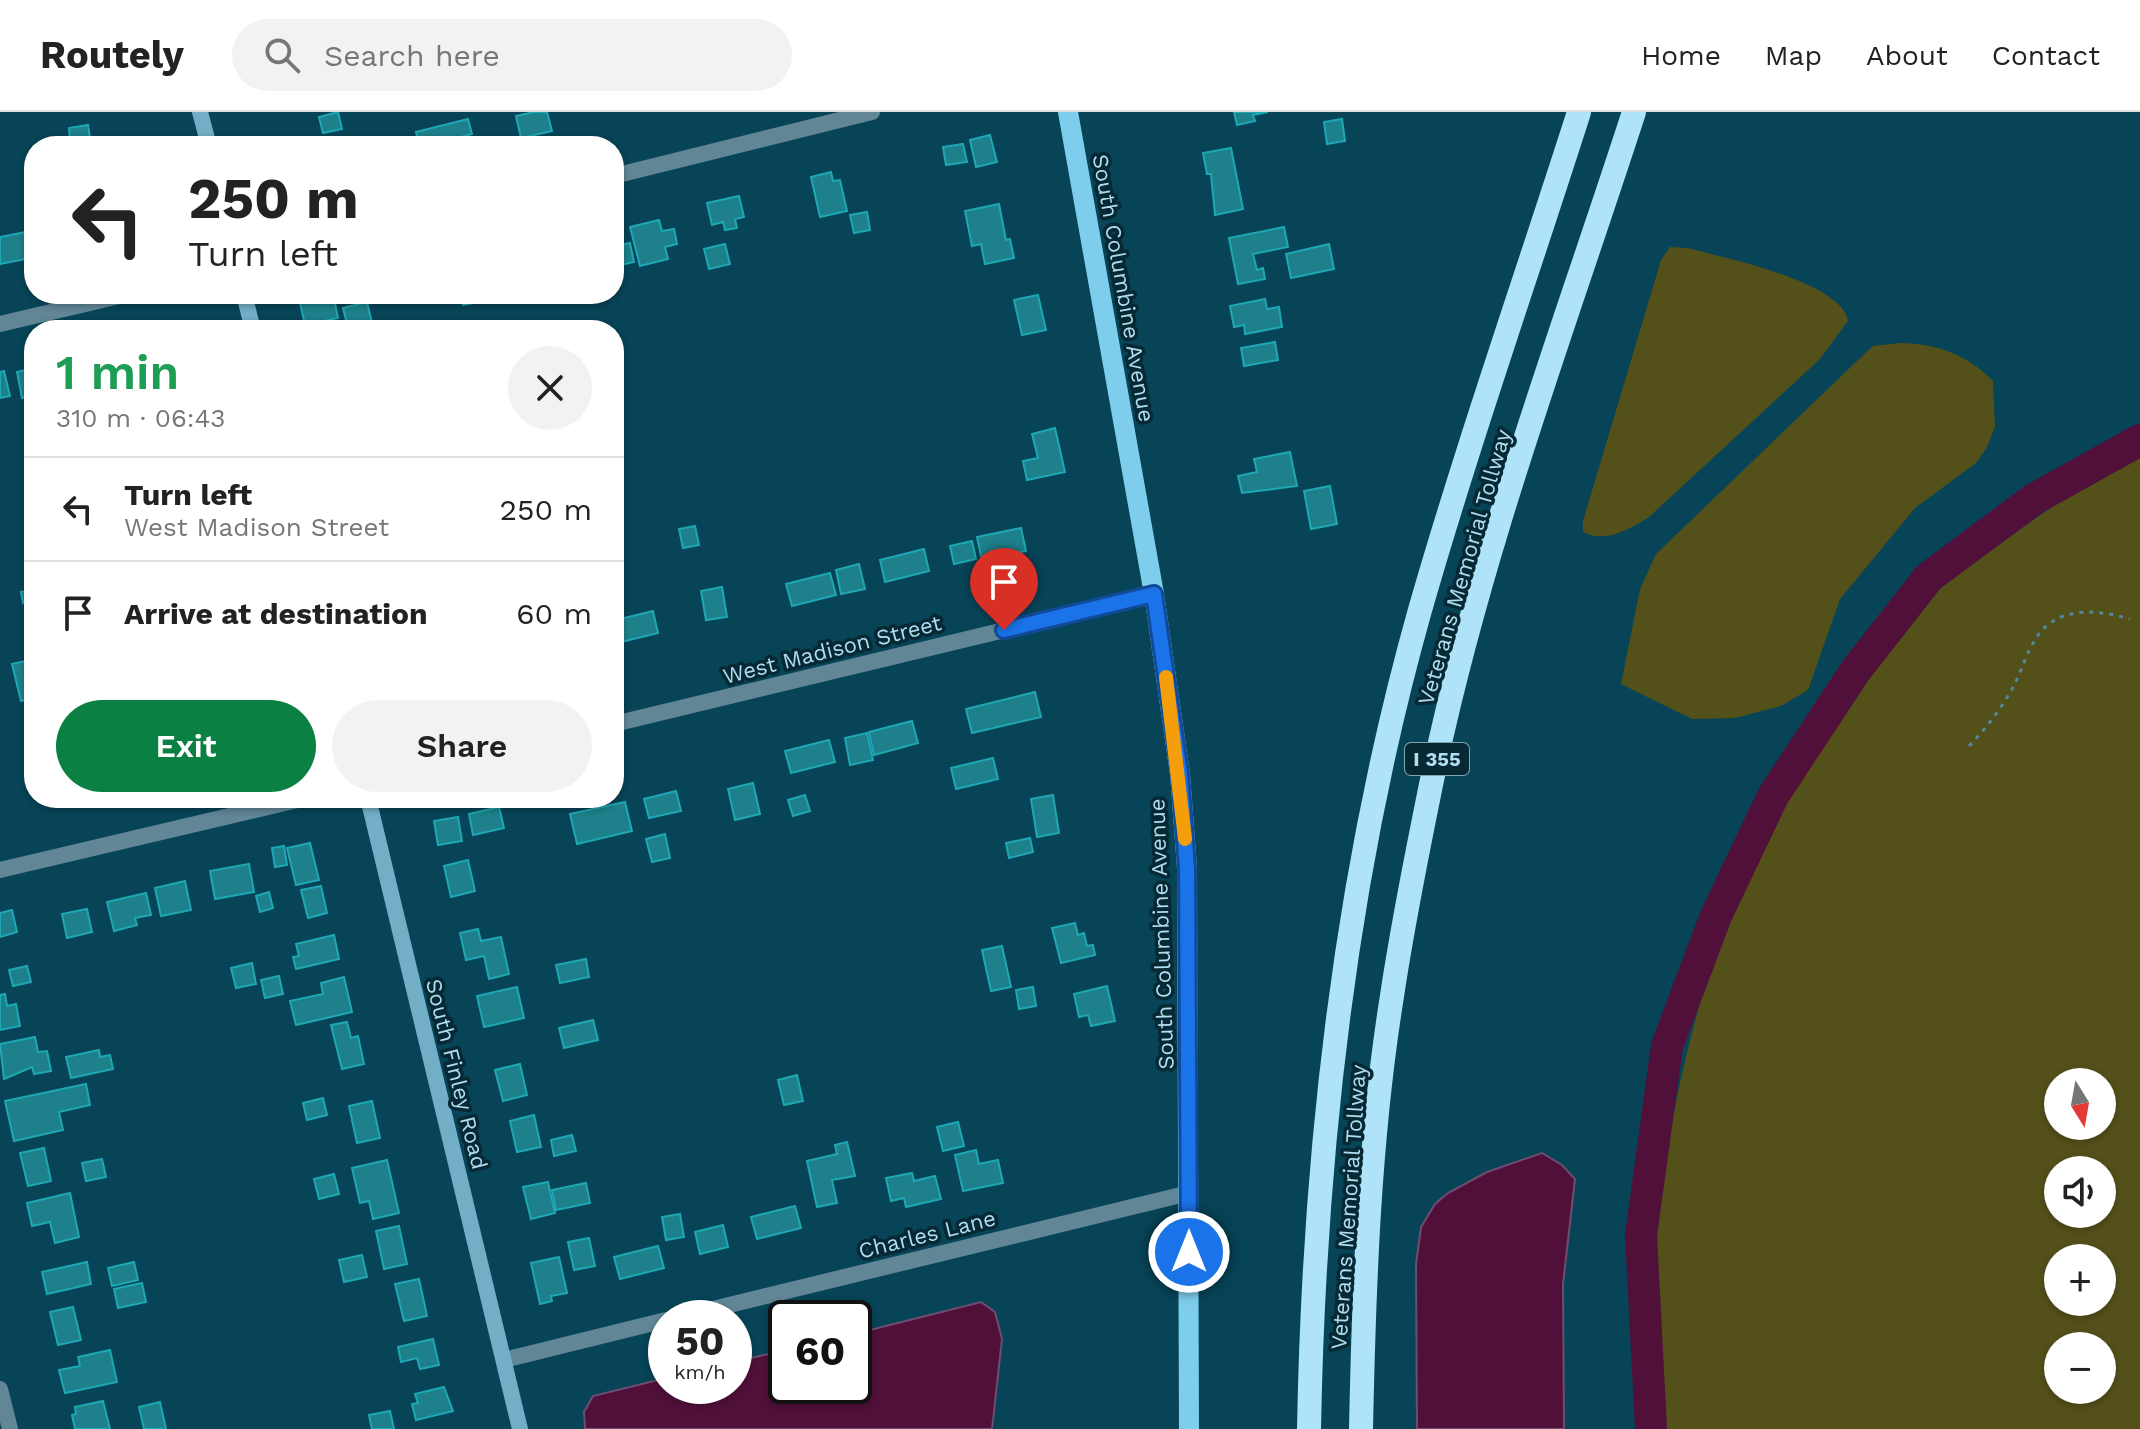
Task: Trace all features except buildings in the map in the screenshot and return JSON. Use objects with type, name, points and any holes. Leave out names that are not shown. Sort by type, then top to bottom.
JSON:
[{"type":"highway","name":"Veterans Memorial Tollway","points":[[1309,1429],[1312,1273],[1325,1118],[1340,994],[1383,762],[1424,597],[1579,112]]},
{"type":"highway","name":"Veterans Memorial Tollway","points":[[1361,1429],[1364,1280],[1390,1011],[1434,773],[1472,620],[1522,454],[1634,112]]},
{"type":"main road","points":[[200,112],[206,136]]},
{"type":"main road","name":"South Columbine Avenue","points":[[1068,112],[1154,594],[1180,774],[1187,868],[1189,1429]]},
{"type":"main road","name":"South Finley Road","points":[[370,808],[520,1429]]},
{"type":"street","points":[[624,174],[872,112]]},
{"type":"street","points":[[0,324],[85,304]]},
{"type":"street","name":"West Madison Street","points":[[624,722],[1154,594]]},
{"type":"street","points":[[0,870],[264,808]]},
{"type":"street","name":"Charles Lane","points":[[750,1300],[1189,1193]]},
{"type":"street","points":[[504,1360],[648,1324]]},
{"type":"street","points":[[0,1389],[10,1429]]},
{"type":"path","points":[[1969,746],[2011,690],[2039,634],[2062,618],[2083,611],[2103,611],[2130,619]]},
{"type":"shaded area","points":[[1670,247],[1688,248],[1727,258],[1804,283],[1841,307],[1848,321],[1820,359],[1649,517],[1617,534],[1591,535],[1583,532],[1583,521],[1661,260]]},
{"type":"shaded area","points":[[1900,343],[1951,352],[1983,372],[1993,381],[1995,427],[1976,463],[1915,508],[1840,599],[1808,690],[1781,706],[1735,718],[1692,719],[1621,684],[1640,589],[1656,554],[1873,346]]},
{"type":"shaded area","points":[[2140,451],[2140,1429],[1660,1429],[1653,1363],[1653,1291],[1670,1137],[1685,1060],[1705,986],[1755,856],[1803,772],[1910,619],[1944,586],[2063,499]]},
{"type":"shaded area","points":[[1542,1153],[1562,1165],[1575,1179],[1563,1284],[1564,1429],[1417,1429],[1416,1264],[1421,1227],[1435,1204],[1448,1193],[1487,1172]]},
{"type":"shaded area","points":[[981,1302],[995,1312],[1002,1339],[992,1429],[585,1429],[584,1412],[593,1396],[648,1382],[648,1404],[752,1404],[752,1358],[768,1354],[768,1404],[872,1404],[872,1329]]},
{"type":"waterway","points":[[1651,1429],[1641,1235],[1667,1046],[1716,916],[1773,796],[1856,670],[1929,577],[2034,499],[2140,440]]},
{"type":"slow traffic","points":[[1166,677],[1180,774],[1185,839]]},
{"type":"route","points":[[1004,630],[1154,594],[1180,774],[1187,868],[1189,1252]]}]
